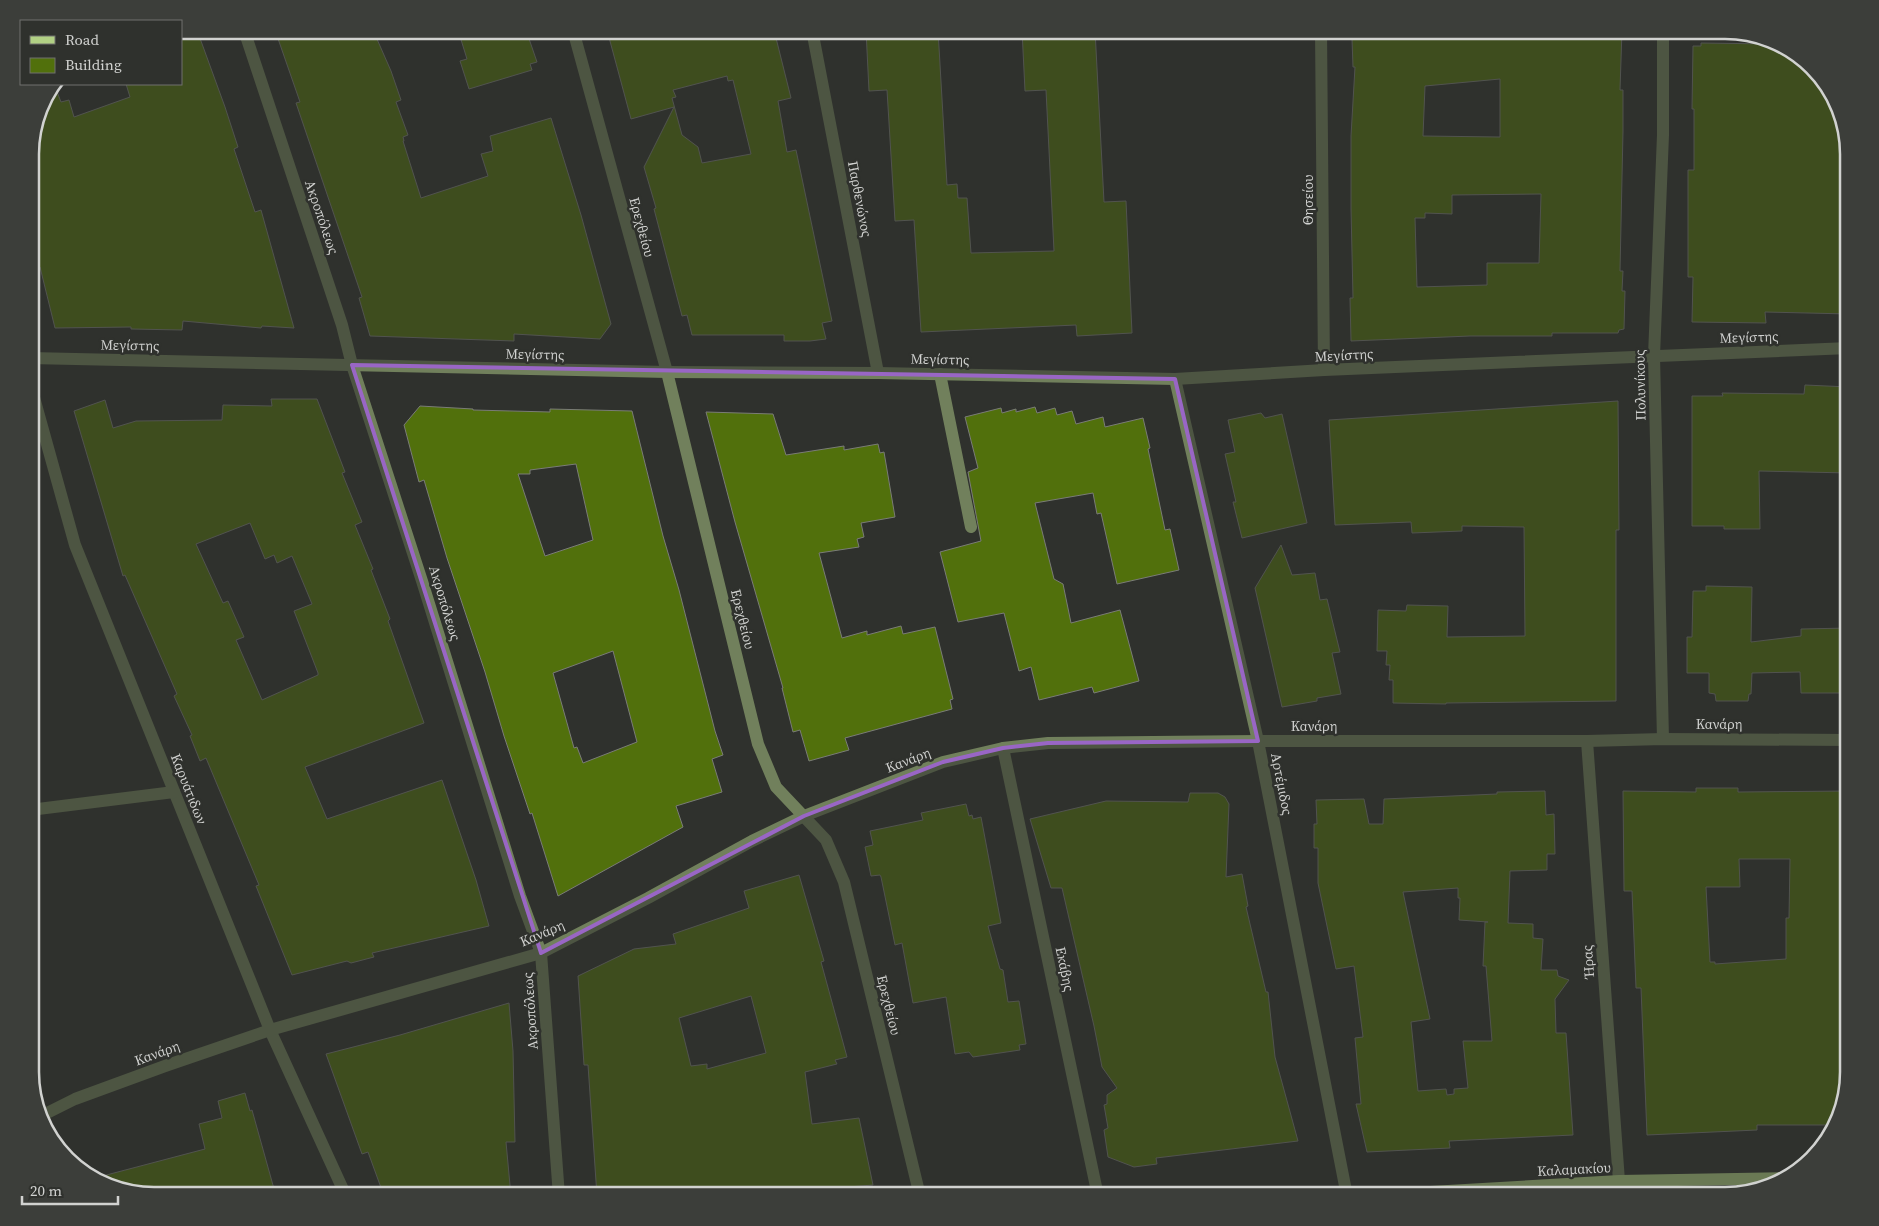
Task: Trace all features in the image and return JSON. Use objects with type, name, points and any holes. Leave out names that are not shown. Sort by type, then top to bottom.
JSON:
[{"type":"main road","name":"Καλαμακίου","points":[[1516,1187],[1619,1181],[1770,1178]]},
{"type":"street","name":"Ακροπόλεως","points":[[247,39],[339,315],[352,365],[422,581],[520,896],[541,953],[558,1187]]},
{"type":"street","name":"Ερεχθείου","points":[[575,39],[667,372],[758,744],[776,787],[826,840],[844,882],[918,1187]]},
{"type":"street","name":"Παρθενώνος","points":[[814,39],[878,373]]},
{"type":"street","name":"Θησείου","points":[[1321,39],[1324,370]]},
{"type":"street","name":"Πολυνίκους","points":[[1663,39],[1662,144],[1654,356],[1663,739]]},
{"type":"street","name":"Μεγίστης","points":[[39,358],[667,372],[878,373],[1175,380],[1324,370],[1840,348]]},
{"type":"street","points":[[940,374],[971,527]]},
{"type":"street","name":"Αρτέμιδος","points":[[1175,380],[1258,740],[1345,1187]]},
{"type":"street","name":"Καρυάτιδων","points":[[39,415],[75,545],[270,1030],[342,1187]]},
{"type":"street","name":"Κανάρη","points":[[46,1114],[111,1086],[270,1030],[541,953],[648,898],[752,841],[804,816],[943,762],[1003,748],[1048,743],[1258,740],[1840,740]]},
{"type":"street","name":"Ήρας","points":[[1587,741],[1619,1181]]},
{"type":"street","name":"Εκάβης","points":[[1003,748],[1096,1187]]},
{"type":"street","points":[[39,809],[174,792]]},
{"type":"highlighted area","points":[[352,365],[1175,379],[1258,741],[1048,743],[1003,748],[943,762],[804,816],[541,953]]},
{"type":"building","points":[[182,39],[200,39],[238,147],[234,149],[255,212],[261,210],[294,328],[262,326],[261,328],[183,321],[182,330],[131,329],[131,327],[55,328],[39,267],[39,146],[47,110],[57,92],[61,102],[69,100],[74,117],[130,97],[126,85],[182,85]]},
{"type":"building","points":[[278,39],[377,39],[401,100],[396,102],[408,135],[403,137],[403,141],[421,198],[488,176],[481,154],[493,151],[490,136],[551,118],[581,215],[611,324],[600,339],[514,334],[514,341],[370,336],[359,298],[362,297],[296,103],[300,102]]},
{"type":"building","points":[[461,39],[529,39],[537,62],[530,64],[532,70],[469,89],[460,61],[467,59]]},
{"type":"building","points":[[609,39],[776,39],[791,98],[778,101],[787,152],[796,150],[832,321],[822,323],[826,339],[784,341],[784,335],[692,335],[687,315],[682,316],[644,167],[674,107],[631,119]],"holes":[[[727,76],[728,81],[733,80],[751,154],[702,163],[698,147],[682,135],[672,98],[676,97],[673,90]]]},
{"type":"building","points":[[866,39],[939,39],[947,185],[957,184],[958,198],[967,198],[971,253],[1054,251],[1046,90],[1025,91],[1022,39],[1095,39],[1104,202],[1126,201],[1132,333],[1077,336],[1076,325],[921,332],[914,220],[895,221],[887,90],[869,91]]},
{"type":"building","points":[[1352,39],[1622,39],[1620,90],[1623,90],[1623,131],[1620,271],[1623,271],[1622,291],[1625,291],[1624,329],[1619,330],[1618,333],[1552,333],[1552,336],[1470,336],[1351,341],[1350,298],[1353,298],[1351,136],[1355,67],[1353,67]],"holes":[[[1500,79],[1500,137],[1423,136],[1425,86]],[[1541,194],[1539,263],[1487,263],[1487,285],[1417,287],[1415,218],[1425,218],[1425,213],[1452,214],[1452,195]]]},
{"type":"building","points":[[1701,43],[1762,45],[1789,58],[1801,67],[1825,96],[1832,110],[1839,139],[1840,314],[1765,312],[1766,323],[1692,322],[1693,277],[1688,277],[1688,170],[1694,170],[1694,109],[1692,109],[1693,46],[1701,46]]},
{"type":"building","points":[[1805,385],[1840,387],[1840,473],[1759,471],[1760,529],[1724,529],[1724,526],[1692,526],[1692,396],[1723,396],[1722,393],[1804,394]]},
{"type":"building","points":[[271,399],[317,399],[345,472],[342,473],[362,522],[355,525],[373,569],[371,570],[390,619],[388,621],[424,723],[305,767],[327,819],[442,780],[476,880],[489,926],[372,953],[374,957],[351,963],[347,961],[292,975],[256,886],[259,885],[206,758],[200,761],[190,736],[192,735],[174,696],[177,694],[125,575],[123,576],[74,411],[105,400],[113,428],[136,421],[222,420],[223,405],[272,406]],"holes":[[[250,523],[265,559],[274,555],[277,563],[292,556],[312,604],[294,611],[318,675],[262,700],[236,640],[244,637],[228,601],[223,603],[196,544]]]},
{"type":"building","points":[[1618,401],[1619,530],[1616,530],[1616,701],[1393,703],[1393,680],[1389,680],[1390,665],[1386,665],[1387,651],[1377,651],[1378,610],[1406,611],[1407,605],[1448,606],[1447,637],[1525,636],[1524,527],[1462,526],[1462,531],[1412,533],[1411,522],[1335,525],[1329,420]]},
{"type":"building","points":[[420,406],[473,410],[550,412],[550,409],[632,411],[663,536],[723,755],[712,759],[722,792],[676,806],[683,827],[558,896],[532,813],[530,814],[504,736],[424,480],[419,482],[404,425]],"holes":[[[576,464],[593,540],[545,556],[518,474],[530,474],[530,470]],[[613,651],[637,742],[583,763],[577,747],[574,748],[553,673]]]},
{"type":"building","points":[[1035,407],[1037,413],[1055,408],[1057,415],[1072,411],[1076,424],[1103,417],[1105,427],[1143,418],[1165,530],[1170,529],[1179,570],[1117,584],[1101,513],[1097,514],[1093,493],[1035,503],[1054,579],[1063,584],[1071,623],[1120,610],[1139,681],[1094,693],[1092,687],[1039,700],[1031,667],[1019,671],[1004,613],[958,622],[940,552],[981,541],[968,472],[978,468],[965,417],[1001,408],[1002,413],[1016,409],[1016,412]]},
{"type":"building","points":[[706,412],[773,414],[786,455],[844,446],[844,450],[878,444],[880,453],[884,452],[895,517],[861,523],[864,537],[857,539],[859,547],[819,553],[842,638],[867,631],[867,635],[901,626],[903,634],[935,627],[953,699],[950,700],[952,709],[845,738],[849,750],[809,761],[800,730],[793,732],[783,688],[735,522]]},
{"type":"building","points":[[1261,413],[1265,418],[1282,414],[1307,523],[1242,538],[1233,502],[1236,502],[1225,454],[1235,452],[1228,420]]},
{"type":"building","points":[[1281,545],[1292,575],[1315,573],[1320,600],[1327,599],[1340,652],[1332,653],[1341,694],[1317,698],[1317,701],[1282,707],[1255,588]]},
{"type":"building","points":[[1706,586],[1752,587],[1751,642],[1801,636],[1801,629],[1840,628],[1840,693],[1801,693],[1800,672],[1752,673],[1751,694],[1749,694],[1748,701],[1716,701],[1715,694],[1709,693],[1709,673],[1687,673],[1687,637],[1692,637],[1693,591],[1706,591]]},
{"type":"building","points":[[1696,788],[1738,788],[1738,792],[1840,791],[1840,1072],[1836,1102],[1827,1125],[1757,1125],[1757,1130],[1647,1135],[1641,988],[1636,988],[1632,891],[1624,891],[1623,791],[1696,792]],"holes":[[[1739,859],[1790,859],[1789,918],[1786,918],[1786,959],[1715,964],[1715,962],[1710,962],[1706,887],[1740,887]]]},
{"type":"building","points":[[1545,791],[1546,815],[1554,814],[1555,854],[1547,854],[1547,870],[1510,871],[1508,923],[1533,924],[1533,938],[1543,939],[1541,970],[1557,970],[1558,976],[1569,980],[1555,999],[1556,1033],[1566,1033],[1573,1135],[1449,1141],[1450,1148],[1367,1152],[1356,1104],[1361,1104],[1355,1038],[1363,1037],[1354,966],[1336,969],[1318,883],[1318,848],[1314,848],[1314,824],[1317,824],[1316,800],[1364,799],[1369,824],[1383,824],[1384,799],[1497,794],[1497,792]],"holes":[[[1458,888],[1458,898],[1460,898],[1459,920],[1488,922],[1485,922],[1483,966],[1486,966],[1492,1041],[1463,1041],[1468,1088],[1454,1089],[1454,1094],[1447,1095],[1446,1089],[1418,1091],[1411,1022],[1430,1019],[1403,892]]]},
{"type":"building","points":[[1190,793],[1218,793],[1225,797],[1229,804],[1226,877],[1242,874],[1248,906],[1246,907],[1266,992],[1268,992],[1275,1057],[1298,1141],[1156,1158],[1157,1164],[1134,1167],[1108,1157],[1104,1130],[1108,1128],[1104,1105],[1107,1104],[1107,1095],[1117,1088],[1102,1067],[1062,888],[1051,888],[1030,819],[1106,801],[1188,802]]},
{"type":"building","points":[[966,804],[969,816],[972,815],[973,819],[981,817],[1001,923],[988,926],[1000,969],[1003,970],[1008,1002],[1019,1001],[1026,1044],[1019,1045],[1020,1050],[973,1057],[969,1052],[955,1054],[946,997],[913,1003],[902,943],[895,945],[881,877],[880,875],[871,876],[865,847],[873,845],[870,831],[923,820],[921,813]]},
{"type":"building","points":[[799,875],[824,961],[821,962],[847,1057],[835,1060],[837,1064],[805,1072],[812,1124],[859,1118],[873,1185],[848,1187],[596,1187],[588,1065],[584,1065],[578,976],[634,949],[676,944],[673,934],[749,908],[744,891]],"holes":[[[751,996],[766,1053],[707,1069],[707,1064],[691,1066],[679,1018]]]},
{"type":"building","points":[[509,1003],[513,1051],[515,1142],[506,1142],[510,1187],[381,1187],[368,1152],[362,1154],[326,1054],[400,1035]]},
{"type":"building","points":[[245,1093],[250,1111],[252,1110],[273,1187],[154,1187],[124,1183],[104,1176],[205,1149],[199,1124],[222,1118],[218,1101]]}]
